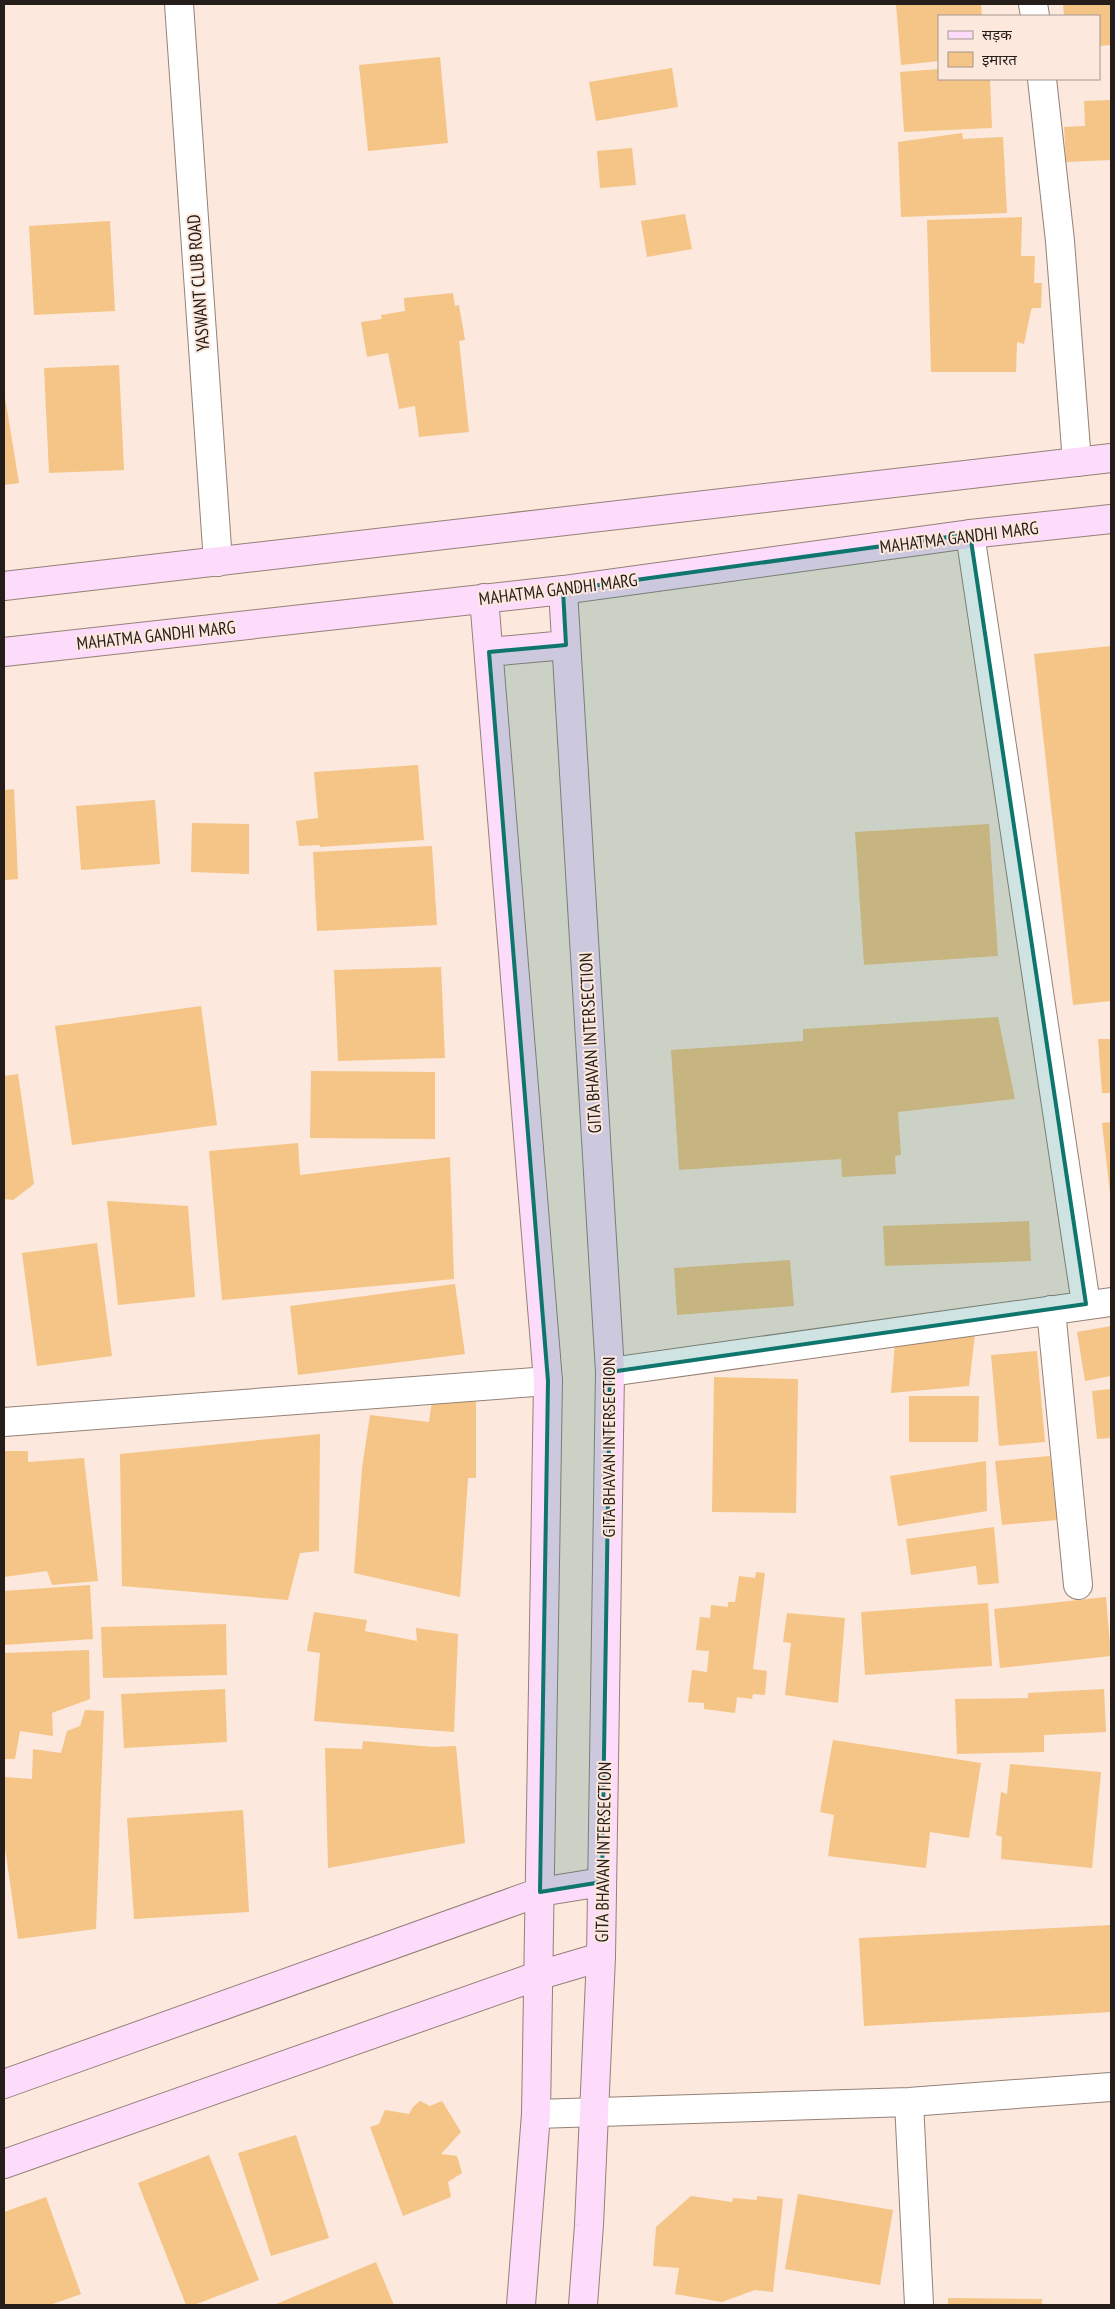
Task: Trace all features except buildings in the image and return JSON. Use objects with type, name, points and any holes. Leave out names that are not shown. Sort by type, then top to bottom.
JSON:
[{"type":"street","name":"YASWANT CLUB ROAD","points":[[179,4],[218,562]]},
{"type":"street","points":[[1042,80],[1060,241],[1077,462]]},
{"type":"street","points":[[4,586],[1111,458]]},
{"type":"street","name":"MAHATMA GANDHI MARG","points":[[4,652],[563,590],[970,534],[1111,520]]},
{"type":"street","points":[[610,1372],[1099,1303],[970,534]]},
{"type":"street","name":"GITA BHAVAN INTERSECTION","points":[[563,590],[610,1372],[601,1957],[595,2113],[582,2305]]},
{"type":"street","points":[[484,598],[548,1381],[540,1975],[536,2114],[521,2305]]},
{"type":"street","points":[[489,652],[566,644]]},
{"type":"street","points":[[1051,1310],[1078,1585]]},
{"type":"street","points":[[4,1422],[548,1381]]},
{"type":"street","points":[[4,2084],[540,1892],[602,1882]]},
{"type":"street","points":[[4,2164],[540,1975],[601,1957]]},
{"type":"street","points":[[536,2114],[909,2102],[1111,2087]]},
{"type":"street","points":[[909,2102],[919,2305]]},
{"type":"highlighted area","points":[[970,534],[1086,1304],[610,1372],[602,1882],[540,1892],[548,1381],[489,652],[566,645],[563,590]]}]
